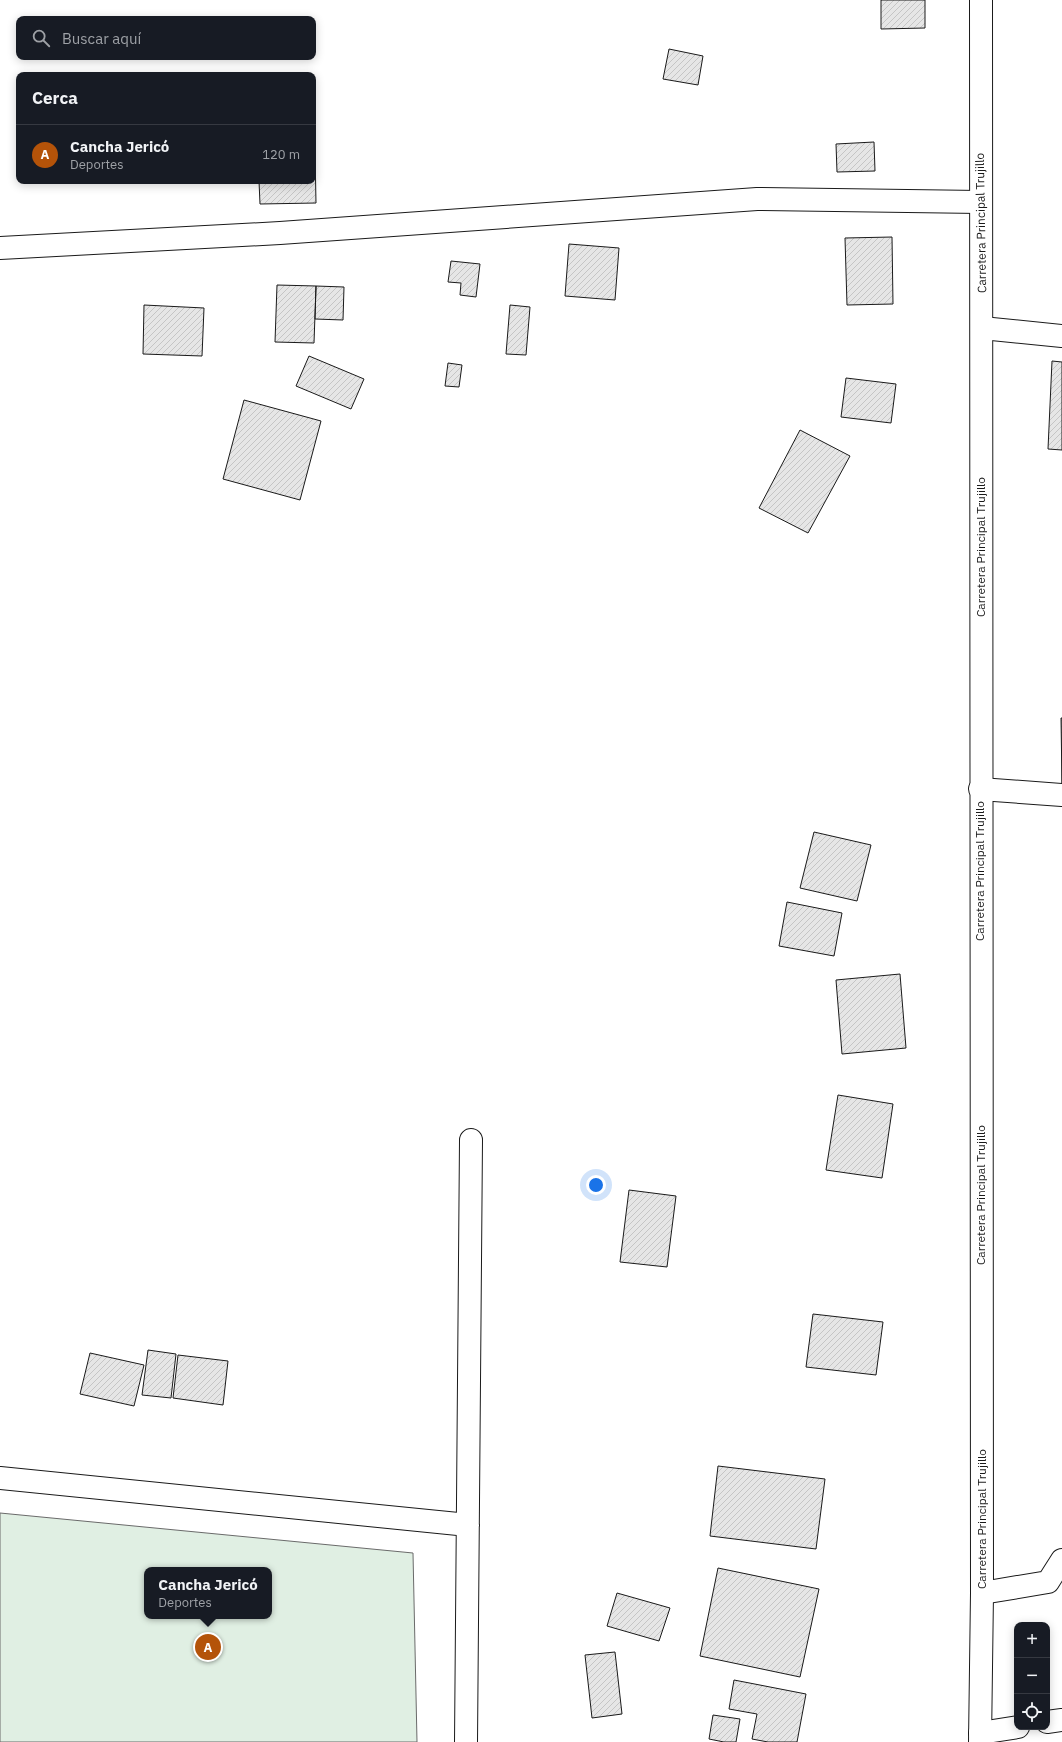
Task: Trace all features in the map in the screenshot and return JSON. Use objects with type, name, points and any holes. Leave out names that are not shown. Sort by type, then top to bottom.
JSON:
[{"type":"street","name":"Carretera Principal Trujillo","points":[[980,0],[980,202],[982,328],[980,789],[982,1593],[980,1738]]},
{"type":"street","points":[[0,248],[280,233],[758,199],[980,202]]},
{"type":"street","points":[[982,328],[1062,336]]},
{"type":"street","points":[[980,789],[1062,795]]},
{"type":"street","points":[[466,1742],[471,1140]]},
{"type":"street","points":[[0,1478],[468,1525]]},
{"type":"street","points":[[982,1593],[1048,1582],[1062,1560]]},
{"type":"street","points":[[1050,1722],[1062,1720]]},
{"type":"street","points":[[980,1738],[1014,1728]]},
{"type":"green space","points":[[0,1513],[413,1553],[417,1742],[0,1742]]},
{"type":"building","points":[[881,0],[925,0],[925,28],[881,29]]},
{"type":"building","points":[[669,49],[703,56],[698,85],[663,79]]},
{"type":"building","points":[[874,142],[875,171],[837,172],[836,144]]},
{"type":"building","points":[[259,184],[316,184],[316,203],[260,204]]},
{"type":"building","points":[[892,237],[893,304],[847,305],[845,238]]},
{"type":"building","points":[[569,244],[619,248],[615,300],[565,296]]},
{"type":"building","points":[[451,261],[480,264],[476,297],[460,295],[461,283],[448,282]]},
{"type":"building","points":[[277,285],[316,286],[314,343],[275,342]]},
{"type":"building","points":[[316,286],[344,287],[343,320],[315,319]]},
{"type":"building","points":[[144,305],[204,308],[202,356],[143,354]]},
{"type":"building","points":[[510,305],[530,307],[526,355],[506,354]]},
{"type":"building","points":[[309,356],[364,379],[351,409],[296,386]]},
{"type":"building","points":[[1052,361],[1062,362],[1062,450],[1048,449]]},
{"type":"building","points":[[448,363],[462,365],[459,387],[445,386]]},
{"type":"building","points":[[846,378],[896,384],[891,423],[841,417]]},
{"type":"building","points":[[244,400],[321,421],[300,500],[223,479]]},
{"type":"building","points":[[800,430],[850,456],[808,533],[759,508]]},
{"type":"building","points":[[1061,718],[1062,718],[1062,784]]},
{"type":"building","points":[[814,832],[871,845],[857,901],[800,888]]},
{"type":"building","points":[[787,902],[842,913],[834,956],[779,946]]},
{"type":"building","points":[[900,974],[906,1048],[842,1054],[836,980]]},
{"type":"building","points":[[838,1095],[893,1104],[882,1178],[826,1170]]},
{"type":"building","points":[[629,1190],[676,1196],[667,1267],[620,1262]]},
{"type":"building","points":[[813,1314],[883,1322],[876,1375],[806,1367]]},
{"type":"building","points":[[148,1350],[176,1354],[171,1398],[142,1395]]},
{"type":"building","points":[[90,1353],[144,1365],[134,1406],[80,1394]]},
{"type":"building","points":[[178,1355],[228,1361],[223,1405],[173,1398]]},
{"type":"building","points":[[718,1466],[825,1479],[816,1549],[710,1536]]},
{"type":"building","points":[[718,1568],[819,1589],[800,1677],[700,1656]]},
{"type":"building","points":[[617,1593],[670,1608],[659,1641],[607,1626]]},
{"type":"building","points":[[615,1652],[622,1714],[592,1718],[585,1655]]},
{"type":"building","points":[[734,1680],[806,1694],[797,1742],[768,1742],[752,1739],[757,1714],[729,1709]]},
{"type":"building","points":[[713,1715],[740,1719],[736,1742],[724,1742],[709,1739]]},
{"type":"place","name":"Cancha Jericó","points":[[208,1647]]}]
